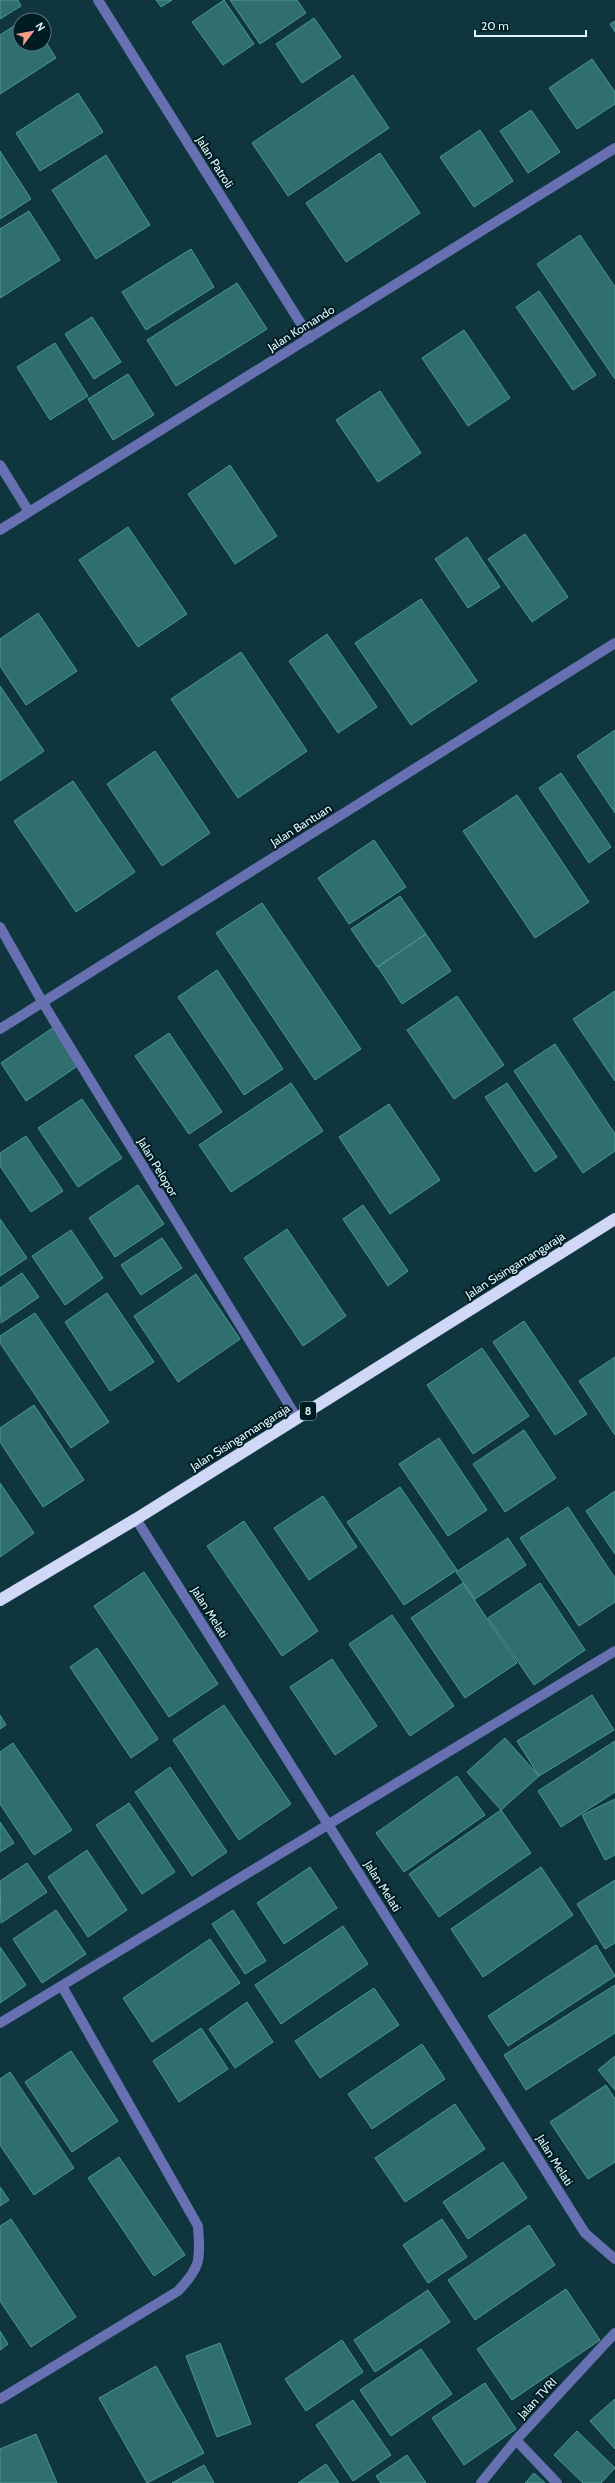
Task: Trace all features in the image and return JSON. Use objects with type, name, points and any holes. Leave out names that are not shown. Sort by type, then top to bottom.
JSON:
[{"type":"highway","name":"Jalan Sisingamangaraja","points":[[0,1600],[136,1519],[615,1219]]},
{"type":"street","name":"Jalan Patroli","points":[[98,0],[310,338]]},
{"type":"street","name":"Jalan Komando","points":[[0,530],[615,148]]},
{"type":"street","points":[[0,465],[29,512]]},
{"type":"street","name":"Jalan Bantuan","points":[[0,1029],[615,643]]},
{"type":"street","name":"Jalan Pelopor","points":[[0,927],[43,1003],[297,1418]]},
{"type":"street","name":"Jalan Melati","points":[[136,1519],[585,2233],[615,2259]]},
{"type":"street","points":[[0,2023],[329,1825],[615,1650]]},
{"type":"street","points":[[0,2399],[178,2291],[195,2273],[200,2252],[198,2226],[62,1986]]},
{"type":"street","name":"Jalan TVRI","points":[[481,2483],[516,2440],[615,2333]]},
{"type":"street","points":[[516,2440],[557,2483]]},
{"type":"building","points":[[0,0],[18,0],[21,6],[0,19]]},
{"type":"building","points":[[156,0],[172,0],[161,7]]},
{"type":"building","points":[[224,0],[254,44],[223,65],[192,22]]},
{"type":"building","points":[[230,0],[297,0],[306,13],[260,44]]},
{"type":"building","points":[[314,18],[341,57],[302,83],[276,44]]},
{"type":"building","points":[[615,21],[615,32],[610,24]]},
{"type":"building","points":[[12,27],[12,52],[52,52],[56,58],[0,94],[0,35]]},
{"type":"building","points":[[592,59],[615,92],[615,104],[577,129],[549,88]]},
{"type":"building","points":[[353,75],[389,128],[288,196],[252,143]]},
{"type":"building","points":[[78,93],[103,132],[40,171],[16,133]]},
{"type":"building","points":[[531,110],[560,152],[528,173],[500,131]]},
{"type":"building","points":[[480,130],[513,181],[474,207],[440,157]]},
{"type":"building","points":[[0,151],[31,199],[0,219]]},
{"type":"building","points":[[380,153],[420,213],[346,262],[306,203]]},
{"type":"building","points":[[106,155],[150,225],[96,259],[52,190]]},
{"type":"building","points":[[29,211],[60,260],[0,298],[0,229]]},
{"type":"building","points":[[580,235],[615,287],[615,379],[537,264]]},
{"type":"building","points":[[191,249],[214,287],[146,330],[122,292]]},
{"type":"building","points":[[237,283],[267,329],[176,386],[147,340]]},
{"type":"building","points":[[539,291],[596,375],[573,390],[516,307]]},
{"type":"building","points":[[92,317],[121,362],[94,379],[65,334]]},
{"type":"building","points":[[464,330],[510,398],[468,426],[422,358]]},
{"type":"building","points":[[55,343],[88,396],[50,420],[17,367]]},
{"type":"building","points":[[128,374],[154,415],[113,440],[88,399]]},
{"type":"building","points":[[380,391],[421,453],[378,482],[336,420]]},
{"type":"building","points":[[230,465],[277,536],[235,564],[188,494]]},
{"type":"building","points":[[128,527],[187,614],[138,647],[79,560]]},
{"type":"building","points":[[525,534],[568,597],[532,622],[488,559]]},
{"type":"building","points":[[467,537],[500,587],[468,608],[435,559]]},
{"type":"building","points":[[421,599],[477,681],[411,725],[355,643]]},
{"type":"building","points":[[38,613],[77,671],[26,705],[0,666],[0,639]]},
{"type":"building","points":[[327,634],[377,707],[338,733],[289,661]]},
{"type":"building","points":[[241,652],[307,751],[238,798],[171,699]]},
{"type":"building","points":[[0,686],[44,751],[0,781]]},
{"type":"building","points":[[615,730],[615,813],[577,756]]},
{"type":"building","points":[[155,751],[210,833],[162,866],[107,784]]},
{"type":"building","points":[[561,773],[611,847],[589,863],[539,788]]},
{"type":"building","points":[[73,781],[135,872],[76,912],[14,821]]},
{"type":"building","points":[[517,795],[589,902],[535,938],[463,831]]},
{"type":"building","points":[[374,840],[406,887],[349,924],[318,878]]},
{"type":"building","points":[[400,896],[426,934],[377,967],[351,929]]},
{"type":"building","points":[[262,903],[361,1049],[315,1080],[216,933]]},
{"type":"building","points":[[426,934],[451,971],[402,1004],[378,967]]},
{"type":"building","points":[[217,970],[283,1069],[244,1095],[178,997]]},
{"type":"building","points":[[615,991],[615,1081],[573,1019]]},
{"type":"building","points":[[457,996],[504,1065],[454,1099],[407,1030]]},
{"type":"building","points":[[54,1027],[79,1065],[26,1101],[1,1063]]},
{"type":"building","points":[[169,1033],[222,1112],[189,1134],[135,1056]]},
{"type":"building","points":[[555,1044],[615,1134],[615,1151],[583,1173],[514,1071]]},
{"type":"building","points":[[291,1083],[323,1131],[231,1192],[199,1145]]},
{"type":"building","points":[[507,1083],[557,1157],[535,1172],[485,1097]]},
{"type":"building","points":[[82,1099],[122,1158],[78,1187],[38,1128]]},
{"type":"building","points":[[389,1104],[440,1180],[390,1214],[339,1137]]},
{"type":"building","points":[[26,1136],[63,1191],[31,1212],[0,1166],[0,1153]]},
{"type":"building","points":[[138,1185],[164,1224],[115,1257],[89,1218]]},
{"type":"building","points":[[363,1205],[408,1271],[388,1286],[343,1219]]},
{"type":"building","points":[[0,1219],[27,1258],[0,1276]]},
{"type":"building","points":[[287,1229],[346,1316],[303,1346],[244,1258]]},
{"type":"building","points":[[71,1230],[103,1278],[65,1305],[32,1256]]},
{"type":"building","points":[[162,1238],[182,1268],[141,1295],[121,1265]]},
{"type":"building","points":[[22,1273],[39,1297],[1,1323],[0,1288]]},
{"type":"building","points":[[196,1274],[240,1339],[178,1382],[134,1316]]},
{"type":"building","points":[[107,1293],[154,1362],[110,1391],[65,1322]]},
{"type":"building","points":[[35,1313],[109,1422],[71,1448],[0,1343],[0,1336]]},
{"type":"building","points":[[524,1321],[587,1414],[555,1435],[493,1342]]},
{"type":"building","points":[[482,1348],[529,1416],[473,1454],[427,1385]]},
{"type":"building","points":[[615,1357],[615,1435],[579,1381]]},
{"type":"building","points":[[34,1405],[84,1480],[43,1507],[0,1442],[0,1428]]},
{"type":"building","points":[[524,1430],[556,1478],[505,1512],[473,1464]]},
{"type":"building","points":[[439,1438],[487,1510],[448,1536],[399,1464]]},
{"type":"building","points":[[0,1483],[34,1533],[0,1557]]},
{"type":"building","points":[[400,1487],[457,1570],[404,1605],[347,1522]]},
{"type":"building","points":[[615,1491],[615,1554],[586,1511]]},
{"type":"building","points":[[323,1496],[357,1547],[309,1580],[274,1528]]},
{"type":"building","points":[[568,1507],[615,1578],[615,1602],[579,1626],[520,1538]]},
{"type":"building","points":[[244,1521],[318,1631],[282,1656],[207,1546]]},
{"type":"building","points":[[508,1538],[526,1565],[475,1599],[456,1572]]},
{"type":"building","points":[[144,1572],[218,1684],[169,1717],[94,1606]]},
{"type":"building","points":[[463,1583],[517,1663],[465,1698],[411,1618]]},
{"type":"building","points":[[540,1583],[585,1650],[534,1685],[488,1618]]},
{"type":"building","points":[[392,1615],[454,1706],[410,1736],[349,1644]]},
{"type":"building","points":[[97,1648],[158,1739],[131,1758],[70,1667]]},
{"type":"building","points":[[332,1659],[377,1726],[335,1755],[290,1687]]},
{"type":"building","points":[[592,1695],[614,1730],[539,1776],[517,1741]]},
{"type":"building","points":[[224,1705],[291,1804],[239,1840],[173,1740]]},
{"type":"building","points":[[0,1715],[6,1725],[0,1729]]},
{"type":"building","points":[[505,1738],[539,1776],[501,1810],[467,1772]]},
{"type":"building","points":[[615,1741],[615,1792],[561,1827],[538,1791]]},
{"type":"building","points":[[13,1743],[72,1830],[34,1855],[0,1804],[0,1752]]},
{"type":"building","points":[[170,1767],[227,1852],[192,1876],[135,1792]]},
{"type":"building","points":[[457,1776],[485,1815],[404,1872],[376,1833]]},
{"type":"building","points":[[615,1799],[615,1855],[605,1860],[582,1815]]},
{"type":"building","points":[[129,1803],[175,1872],[142,1894],[96,1825]]},
{"type":"building","points":[[501,1810],[531,1853],[439,1917],[409,1874]]},
{"type":"building","points":[[0,1822],[14,1843],[0,1852]]},
{"type":"building","points":[[87,1850],[127,1910],[88,1937],[48,1877]]},
{"type":"building","points":[[27,1863],[47,1892],[1,1923],[0,1881]]},
{"type":"building","points":[[310,1867],[337,1908],[284,1944],[257,1903]]},
{"type":"building","points":[[541,1867],[573,1915],[483,1977],[451,1929]]},
{"type":"building","points":[[615,1880],[615,1943],[605,1949],[577,1904]]},
{"type":"building","points":[[56,1910],[86,1954],[42,1983],[13,1939]]},
{"type":"building","points":[[233,1910],[266,1961],[245,1974],[212,1924]]},
{"type":"building","points":[[343,1926],[368,1964],[281,2024],[255,1985]]},
{"type":"building","points":[[210,1939],[240,1983],[152,2042],[123,1998]]},
{"type":"building","points":[[596,1945],[615,1976],[508,2046],[488,2016]]},
{"type":"building","points":[[0,1947],[26,1985],[0,2003]]},
{"type":"building","points":[[615,1985],[615,2033],[526,2090],[504,2055]]},
{"type":"building","points":[[374,1988],[399,2025],[320,2078],[295,2041]]},
{"type":"building","points":[[247,2002],[273,2042],[235,2068],[209,2029]]},
{"type":"building","points":[[201,2028],[228,2069],[179,2102],[153,2061]]},
{"type":"building","points":[[422,2044],[445,2079],[372,2129],[348,2094]]},
{"type":"building","points":[[71,2051],[118,2121],[72,2152],[25,2082]]},
{"type":"building","points":[[615,2056],[615,2090],[598,2070]]},
{"type":"building","points":[[10,2072],[74,2168],[34,2195],[0,2145],[0,2079]]},
{"type":"building","points":[[606,2085],[615,2099],[615,2162],[588,2179],[550,2122]]},
{"type":"building","points":[[455,2104],[485,2149],[405,2202],[375,2158]]},
{"type":"building","points":[[119,2157],[185,2255],[154,2276],[88,2178]]},
{"type":"building","points":[[503,2162],[527,2198],[468,2239],[443,2202]]},
{"type":"building","points":[[0,2187],[9,2200],[0,2206]]},
{"type":"building","points":[[11,2219],[76,2317],[31,2347],[0,2301],[0,2226]]},
{"type":"building","points":[[442,2219],[467,2257],[428,2283],[403,2245]]},
{"type":"building","points":[[529,2225],[555,2265],[475,2320],[448,2280]]},
{"type":"building","points":[[566,2289],[600,2340],[512,2400],[477,2349]]},
{"type":"building","points":[[428,2290],[450,2322],[375,2372],[354,2340]]},
{"type":"building","points":[[0,2331],[8,2344],[0,2350]]},
{"type":"building","points":[[342,2340],[363,2372],[306,2411],[285,2379]]},
{"type":"building","points":[[220,2343],[251,2424],[217,2437],[186,2356]]},
{"type":"building","points":[[421,2349],[452,2394],[391,2436],[360,2390]]},
{"type":"building","points":[[156,2366],[204,2453],[147,2483],[99,2398]]},
{"type":"building","points":[[485,2383],[516,2429],[464,2465],[432,2418]]},
{"type":"building","points":[[615,2399],[615,2449],[590,2421]]},
{"type":"building","points":[[353,2400],[391,2455],[353,2481],[316,2425]]},
{"type":"building","points":[[577,2431],[615,2468],[601,2483],[583,2483],[554,2455]]},
{"type":"building","points":[[36,2434],[57,2483],[0,2483],[0,2449]]},
{"type":"building","points":[[407,2455],[426,2483],[381,2483],[376,2476]]},
{"type":"building","points":[[326,2464],[339,2483],[298,2483]]},
{"type":"building","points":[[204,2465],[214,2483],[172,2483]]},
{"type":"building","points":[[534,2473],[545,2483],[525,2483]]}]
